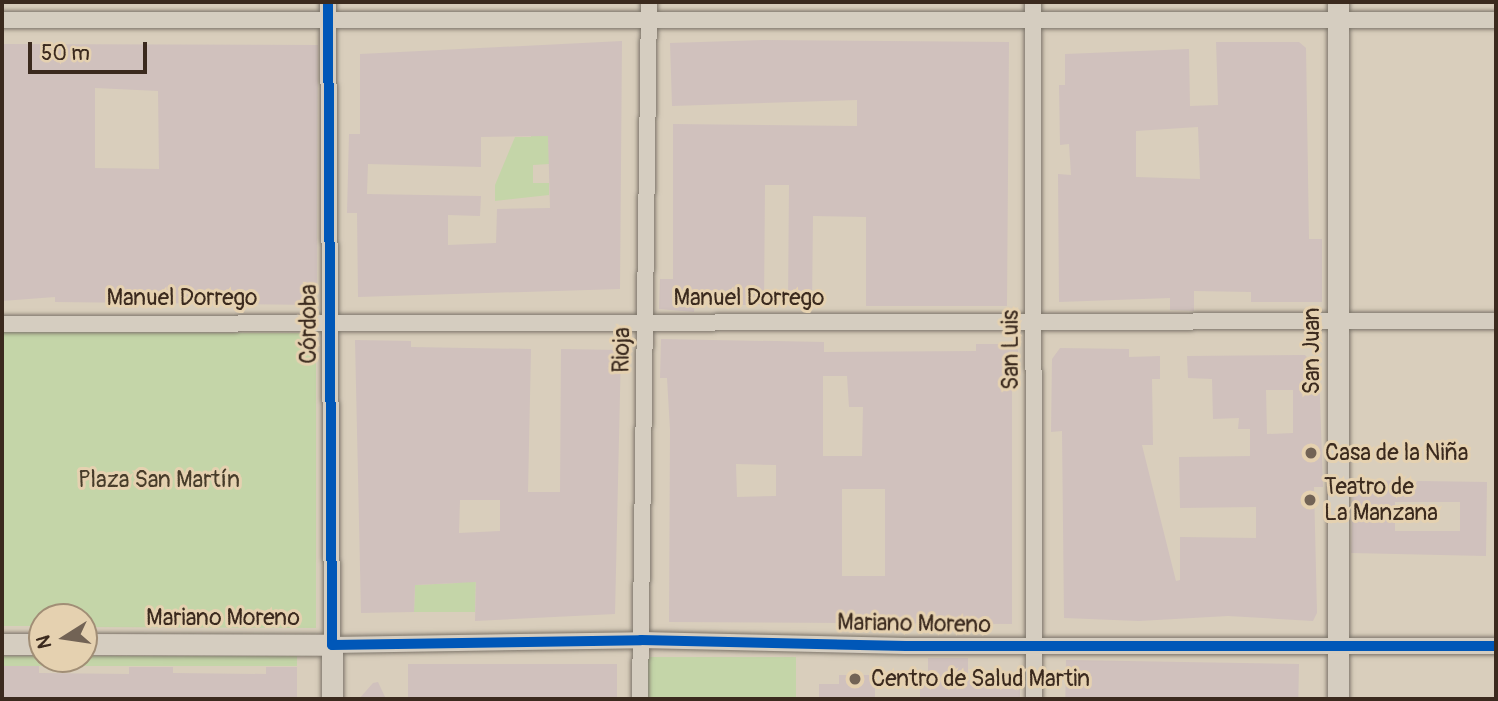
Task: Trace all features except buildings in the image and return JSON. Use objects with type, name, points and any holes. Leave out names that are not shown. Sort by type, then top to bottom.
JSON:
[{"type":"main road","name":"San Juan","points":[[1338,11],[1338,699]]},
{"type":"main road","points":[[2,644],[28,644]]},
{"type":"main road","name":"Mariano Moreno","points":[[98,644],[332,645]]},
{"type":"main road","name":"Córdoba","points":[[332,645],[332,699]]},
{"type":"street","name":"Córdoba","points":[[328,2],[332,645]]},
{"type":"street","name":"Rioja","points":[[640,699],[649,2]]},
{"type":"street","name":"San Luis","points":[[1033,2],[1034,699]]},
{"type":"street","points":[[2,20],[1033,20],[1338,11],[1496,20]]},
{"type":"street","name":"Manuel Dorrego","points":[[2,324],[645,320],[1496,321]]},
{"type":"street","name":"Mariano Moreno","points":[[332,645],[641,639],[1034,646],[1496,646]]},
{"type":"green space","points":[[548,100],[549,164],[533,165],[533,183],[549,183],[549,195],[495,201],[495,185],[515,137],[531,137],[531,102]]},
{"type":"green space","name":"Plaza San Martín","points":[[2,332],[316,333],[316,628],[98,627],[98,603],[28,603],[28,626],[2,626]]},
{"type":"green space","points":[[477,532],[475,612],[414,612],[415,585],[458,583]]},
{"type":"green space","points":[[2,656],[28,656],[28,666],[2,666]]},
{"type":"green space","points":[[98,656],[297,656],[297,666],[98,666]]},
{"type":"green space","points":[[648,657],[796,657],[796,699],[648,699]]},
{"type":"cycle path","points":[[328,2],[332,645],[641,640],[906,646],[1496,646]]},
{"type":"place","name":"Casa de la Niña","points":[[1311,453]]},
{"type":"place","name":"Teatro de La Manzana","points":[[1310,500]]},
{"type":"place","name":"Centro de Salud Martin","points":[[855,679]]}]
